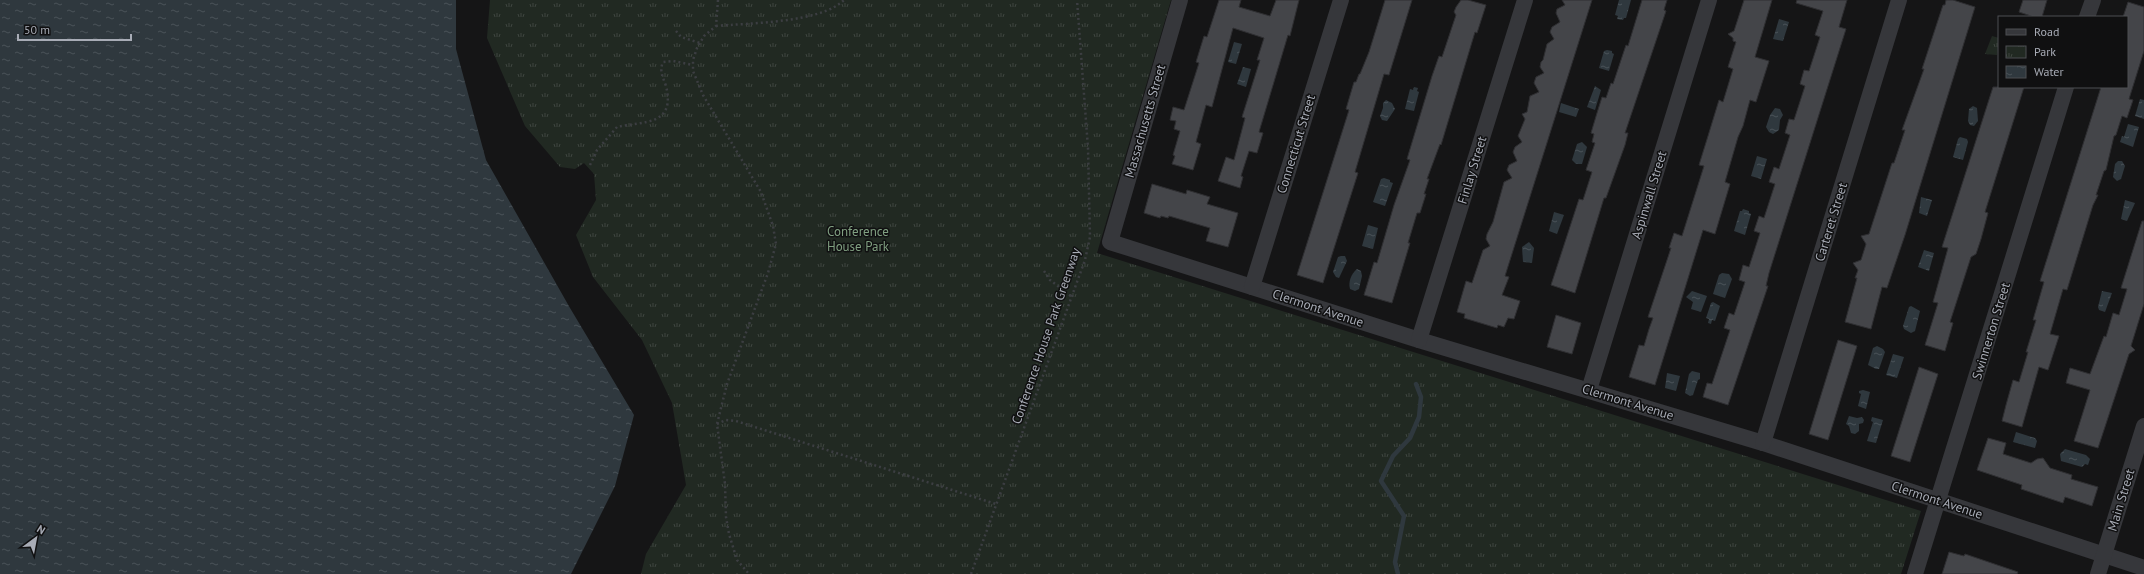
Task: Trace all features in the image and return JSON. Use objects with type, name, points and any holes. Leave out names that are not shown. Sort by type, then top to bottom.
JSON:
[{"type":"street","name":"Massachusetts Street","points":[[1110,242],[1180,0]]},
{"type":"street","name":"Connecticut Street","points":[[1252,287],[1341,0]]},
{"type":"street","name":"Finlay Street","points":[[1419,340],[1525,0]]},
{"type":"street","name":"Aspinwall Street","points":[[1589,390],[1709,0]]},
{"type":"street","name":"Carteret Street","points":[[1763,443],[1899,0]]},
{"type":"street","points":[[2087,16],[2092,0]]},
{"type":"street","name":"Swinnerton Street","points":[[1916,574],[2066,88]]},
{"type":"street","name":"Clermont Avenue","points":[[1110,242],[1419,340],[1763,443],[2144,568]]},
{"type":"street","name":"Main Street","points":[[2098,574],[2144,426]]},
{"type":"path","points":[[716,26],[718,0]]},
{"type":"path","points":[[749,574],[737,560],[729,534],[726,517],[725,484],[717,424],[727,384],[768,273],[776,244],[773,226],[761,192],[703,95],[693,71],[693,60],[704,36],[716,26],[801,18],[838,6],[844,0]]},
{"type":"path","name":"Conference House Park Greenway","points":[[971,574],[1072,297],[1085,260],[1090,237],[1088,148],[1077,0]]},
{"type":"path","points":[[676,31],[681,37],[700,43]]},
{"type":"path","points":[[590,165],[597,150],[608,135],[617,127],[648,123],[658,119],[664,114],[667,94],[661,73],[663,62],[673,61],[693,65]]},
{"type":"path","points":[[1044,271],[1050,280],[1072,297]]},
{"type":"path","points":[[717,424],[726,420],[736,421],[996,504]]},
{"type":"green space","name":"Conference House Park","points":[[490,0],[1171,0],[1097,253],[1921,511],[1901,574],[641,574],[646,554],[686,485],[672,403],[642,340],[593,277],[576,235],[596,200],[594,174],[584,163],[575,169],[560,167],[525,126],[487,38]]},
{"type":"green space","points":[[1992,36],[1998,38],[1997,55],[1985,54]]},
{"type":"water","points":[[0,0],[456,0],[456,49],[486,160],[570,308],[634,415],[615,486],[571,574],[0,574]]},
{"type":"water","points":[[1619,0],[1631,0],[1626,18],[1623,20],[1617,19],[1618,16],[1615,15]]},
{"type":"water","points":[[1779,19],[1789,22],[1783,41],[1773,39]]},
{"type":"water","points":[[1234,42],[1242,44],[1236,64],[1228,62]]},
{"type":"water","points":[[1604,51],[1612,51],[1614,54],[1609,71],[1599,68]]},
{"type":"water","points":[[1243,67],[1251,69],[1246,87],[1237,84]]},
{"type":"water","points":[[1595,86],[1601,90],[1595,110],[1587,107]]},
{"type":"water","points":[[1414,87],[1418,88],[1417,91],[1419,92],[1414,111],[1405,109],[1410,89],[1413,90]]},
{"type":"water","points":[[2140,99],[2144,100],[2144,119],[2135,116]]},
{"type":"water","points":[[1386,100],[1392,103],[1395,109],[1387,121],[1382,120],[1380,116],[1383,103]]},
{"type":"water","points":[[1561,103],[1579,109],[1576,117],[1559,112]]},
{"type":"water","points":[[1973,106],[1977,108],[1978,121],[1974,126],[1970,125],[1968,121],[1969,109]]},
{"type":"water","points":[[1775,108],[1780,109],[1783,115],[1780,120],[1779,130],[1773,134],[1769,132],[1766,127],[1770,115]]},
{"type":"water","points":[[2128,124],[2139,127],[2133,147],[2120,142],[2122,136],[2124,137]]},
{"type":"water","points":[[1960,137],[1967,139],[1968,142],[1963,160],[1953,157],[1958,139]]},
{"type":"water","points":[[1582,142],[1587,147],[1582,164],[1576,164],[1572,160],[1577,144]]},
{"type":"water","points":[[1757,156],[1767,159],[1761,179],[1751,176]]},
{"type":"water","points":[[2118,161],[2122,161],[2125,166],[2121,179],[2117,181],[2113,177],[2115,164]]},
{"type":"water","points":[[1384,178],[1393,183],[1385,206],[1373,202],[1381,179]]},
{"type":"water","points":[[1921,197],[1932,200],[1927,216],[1919,213]]},
{"type":"water","points":[[2125,200],[2135,203],[2127,221],[2121,219]]},
{"type":"water","points":[[1743,209],[1749,211],[1751,214],[1745,235],[1734,231],[1740,211]]},
{"type":"water","points":[[1554,212],[1564,215],[1557,234],[1549,231]]},
{"type":"water","points":[[1368,225],[1378,228],[1373,249],[1362,246]]},
{"type":"water","points":[[1529,242],[1534,248],[1532,263],[1523,262],[1522,247]]},
{"type":"water","points":[[1924,250],[1934,253],[1929,271],[1918,267]]},
{"type":"water","points":[[1345,256],[1347,261],[1339,278],[1336,277],[1333,272],[1338,257]]},
{"type":"water","points":[[1357,269],[1361,271],[1362,276],[1359,289],[1355,291],[1350,289],[1349,284]]},
{"type":"water","points":[[1722,273],[1729,274],[1732,279],[1725,298],[1713,294],[1719,275]]},
{"type":"water","points":[[1692,291],[1707,296],[1701,312],[1691,309],[1693,302],[1686,297]]},
{"type":"water","points":[[2102,291],[2112,293],[2105,312],[2099,310],[2098,307]]},
{"type":"water","points":[[1713,302],[1720,306],[1715,321],[1712,320],[1711,324],[1708,323],[1709,319],[1706,318],[1711,303]]},
{"type":"water","points":[[1911,306],[1920,311],[1915,331],[1911,333],[1904,329],[1903,326],[1909,307]]},
{"type":"water","points":[[1877,346],[1885,352],[1879,369],[1868,365],[1873,348]]},
{"type":"water","points":[[1893,354],[1904,357],[1897,378],[1886,375]]},
{"type":"water","points":[[1692,371],[1700,373],[1700,379],[1698,380],[1693,395],[1690,396],[1685,393],[1689,374]]},
{"type":"water","points":[[1667,373],[1680,376],[1676,391],[1665,388]]},
{"type":"water","points":[[1863,390],[1870,392],[1866,409],[1858,406],[1861,394],[1859,391]]},
{"type":"water","points":[[1849,416],[1857,418],[1862,417],[1864,420],[1863,423],[1859,424],[1859,431],[1855,434],[1851,433],[1849,426],[1846,424]]},
{"type":"water","points":[[1872,417],[1883,420],[1876,443],[1867,441],[1873,422],[1871,421]]},
{"type":"water","points":[[2016,432],[2035,438],[2037,441],[2035,448],[2013,442]]},
{"type":"water","points":[[2065,449],[2086,455],[2090,459],[2088,465],[2085,464],[2082,467],[2061,461],[2060,454]]},
{"type":"building","points":[[1219,0],[1241,0],[1239,7],[1270,16],[1276,0],[1299,0],[1290,36],[1288,35],[1259,132],[1263,133],[1257,153],[1249,151],[1241,176],[1243,177],[1240,188],[1218,181],[1226,157],[1234,160],[1245,118],[1242,117],[1260,60],[1257,60],[1264,38],[1233,28],[1212,107],[1206,105],[1196,142],[1201,144],[1193,170],[1172,164],[1180,131],[1174,129],[1176,121],[1170,120],[1173,107],[1184,110],[1199,63],[1196,62],[1204,36],[1207,37]]},
{"type":"building","points":[[1385,0],[1412,0],[1389,75],[1384,74],[1355,172],[1358,173],[1323,283],[1297,275],[1349,110],[1346,109],[1354,82],[1356,82],[1360,74],[1369,52]]},
{"type":"building","points":[[1461,0],[1468,0],[1486,5],[1477,33],[1475,32],[1441,145],[1440,144],[1427,179],[1429,179],[1424,194],[1426,194],[1420,213],[1417,213],[1408,243],[1410,243],[1392,303],[1364,295],[1374,262],[1377,263],[1394,205],[1410,160],[1407,159],[1432,76],[1439,56],[1442,57],[1456,15],[1454,12]]},
{"type":"building","points":[[1562,0],[1592,0],[1505,276],[1509,277],[1502,295],[1520,301],[1514,319],[1508,318],[1504,327],[1498,325],[1497,328],[1464,318],[1465,314],[1457,312],[1466,281],[1472,283],[1483,250],[1490,246],[1486,239],[1487,234],[1493,222],[1504,182],[1512,178],[1507,170],[1509,165],[1517,161],[1513,152],[1515,147],[1522,142],[1518,136],[1525,119],[1522,114],[1527,112],[1530,96],[1539,92],[1534,83],[1536,77],[1544,73],[1540,67],[1541,62],[1543,60],[1547,44],[1554,39],[1550,32],[1552,27],[1560,22],[1556,13],[1557,9],[1565,5]]},
{"type":"building","points":[[1642,0],[1667,0],[1664,10],[1666,11],[1625,133],[1628,133],[1625,145],[1606,198],[1604,198],[1575,293],[1551,285],[1579,199],[1583,200],[1592,172],[1586,170],[1595,143],[1592,142],[1594,134],[1591,133],[1602,97],[1606,98],[1611,83],[1613,84],[1626,45],[1628,46]]},
{"type":"building","points":[[1744,0],[1772,0],[1755,57],[1769,61],[1756,102],[1750,100],[1743,126],[1738,137],[1725,182],[1730,184],[1715,234],[1703,230],[1655,385],[1629,377],[1639,345],[1644,346],[1653,318],[1648,317],[1671,248],[1669,248],[1674,233],[1682,236],[1704,166],[1699,165],[1719,100],[1723,102],[1733,69],[1728,67],[1736,42],[1733,41],[1733,38],[1728,34],[1734,31]]},
{"type":"building","points":[[1797,0],[1847,0],[1839,27],[1846,29],[1769,273],[1766,286],[1768,286],[1728,405],[1703,397],[1707,383],[1712,384],[1730,330],[1724,328],[1729,313],[1734,315],[1745,282],[1739,280],[1743,265],[1749,267],[1760,233],[1754,231],[1759,216],[1764,218],[1775,184],[1769,182],[1774,167],[1779,169],[1790,135],[1785,133],[1789,119],[1794,120],[1805,86],[1800,84],[1804,70],[1809,71],[1820,37],[1815,35],[1823,11],[1796,3]]},
{"type":"building","points":[[1946,0],[1953,0],[1975,7],[1905,235],[1887,288],[1882,287],[1871,329],[1845,322],[1857,278],[1855,278],[1858,270],[1853,263],[1861,260],[1866,244],[1861,236],[1869,234],[1892,163],[1894,163],[1905,130],[1902,130],[1924,69],[1922,69]]},
{"type":"building","points":[[2023,0],[2047,0],[2042,16],[2031,16],[2019,12]]},
{"type":"building","points":[[2128,2],[2144,7],[2144,51],[2129,99],[2133,100],[2127,118],[2122,116],[2116,135],[2114,136],[2106,170],[2104,171],[2096,195],[2098,195],[2093,205],[2067,290],[2063,289],[2050,334],[2059,336],[2048,370],[2039,367],[2022,427],[2002,421],[2013,380],[2019,382],[2028,352],[2026,352],[2036,320],[2033,320],[2044,282],[2040,281],[2101,88],[2128,88],[2128,16],[2123,16]]},
{"type":"building","points":[[1993,87],[2024,88],[1985,212],[1988,213],[1981,239],[1976,254],[1971,257],[1950,322],[1953,323],[1945,351],[1925,345],[1938,303],[1933,302],[1948,248],[1942,247]]},
{"type":"building","points":[[1152,184],[1186,194],[1187,190],[1210,197],[1207,204],[1238,213],[1228,247],[1206,241],[1210,228],[1169,216],[1168,218],[1161,216],[1160,218],[1144,213]]},
{"type":"building","points":[[2142,221],[2144,221],[2144,304],[2131,346],[2135,350],[2129,354],[2098,448],[2074,441],[2090,390],[2066,383],[2070,368],[2090,374],[2104,336],[2106,337],[2113,313],[2119,315],[2127,289],[2121,288]]},
{"type":"building","points":[[1556,315],[1581,323],[1572,354],[1547,347]]},
{"type":"building","points":[[1838,340],[1857,346],[1828,440],[1809,434]]},
{"type":"building","points":[[1919,367],[1938,374],[1910,462],[1891,456]]},
{"type":"building","points":[[1988,438],[2006,443],[2003,454],[2031,463],[2037,459],[2043,458],[2050,468],[2072,475],[2071,479],[2098,487],[2092,506],[2065,497],[2063,503],[2021,489],[2022,485],[1977,470]]},
{"type":"building","points":[[1949,552],[1964,556],[1965,554],[2018,572],[2017,574],[1942,574]]},
{"type":"waterway","points":[[1398,574],[1395,562],[1404,516],[1381,481],[1393,456],[1410,438],[1419,417],[1421,397],[1416,384]]}]
